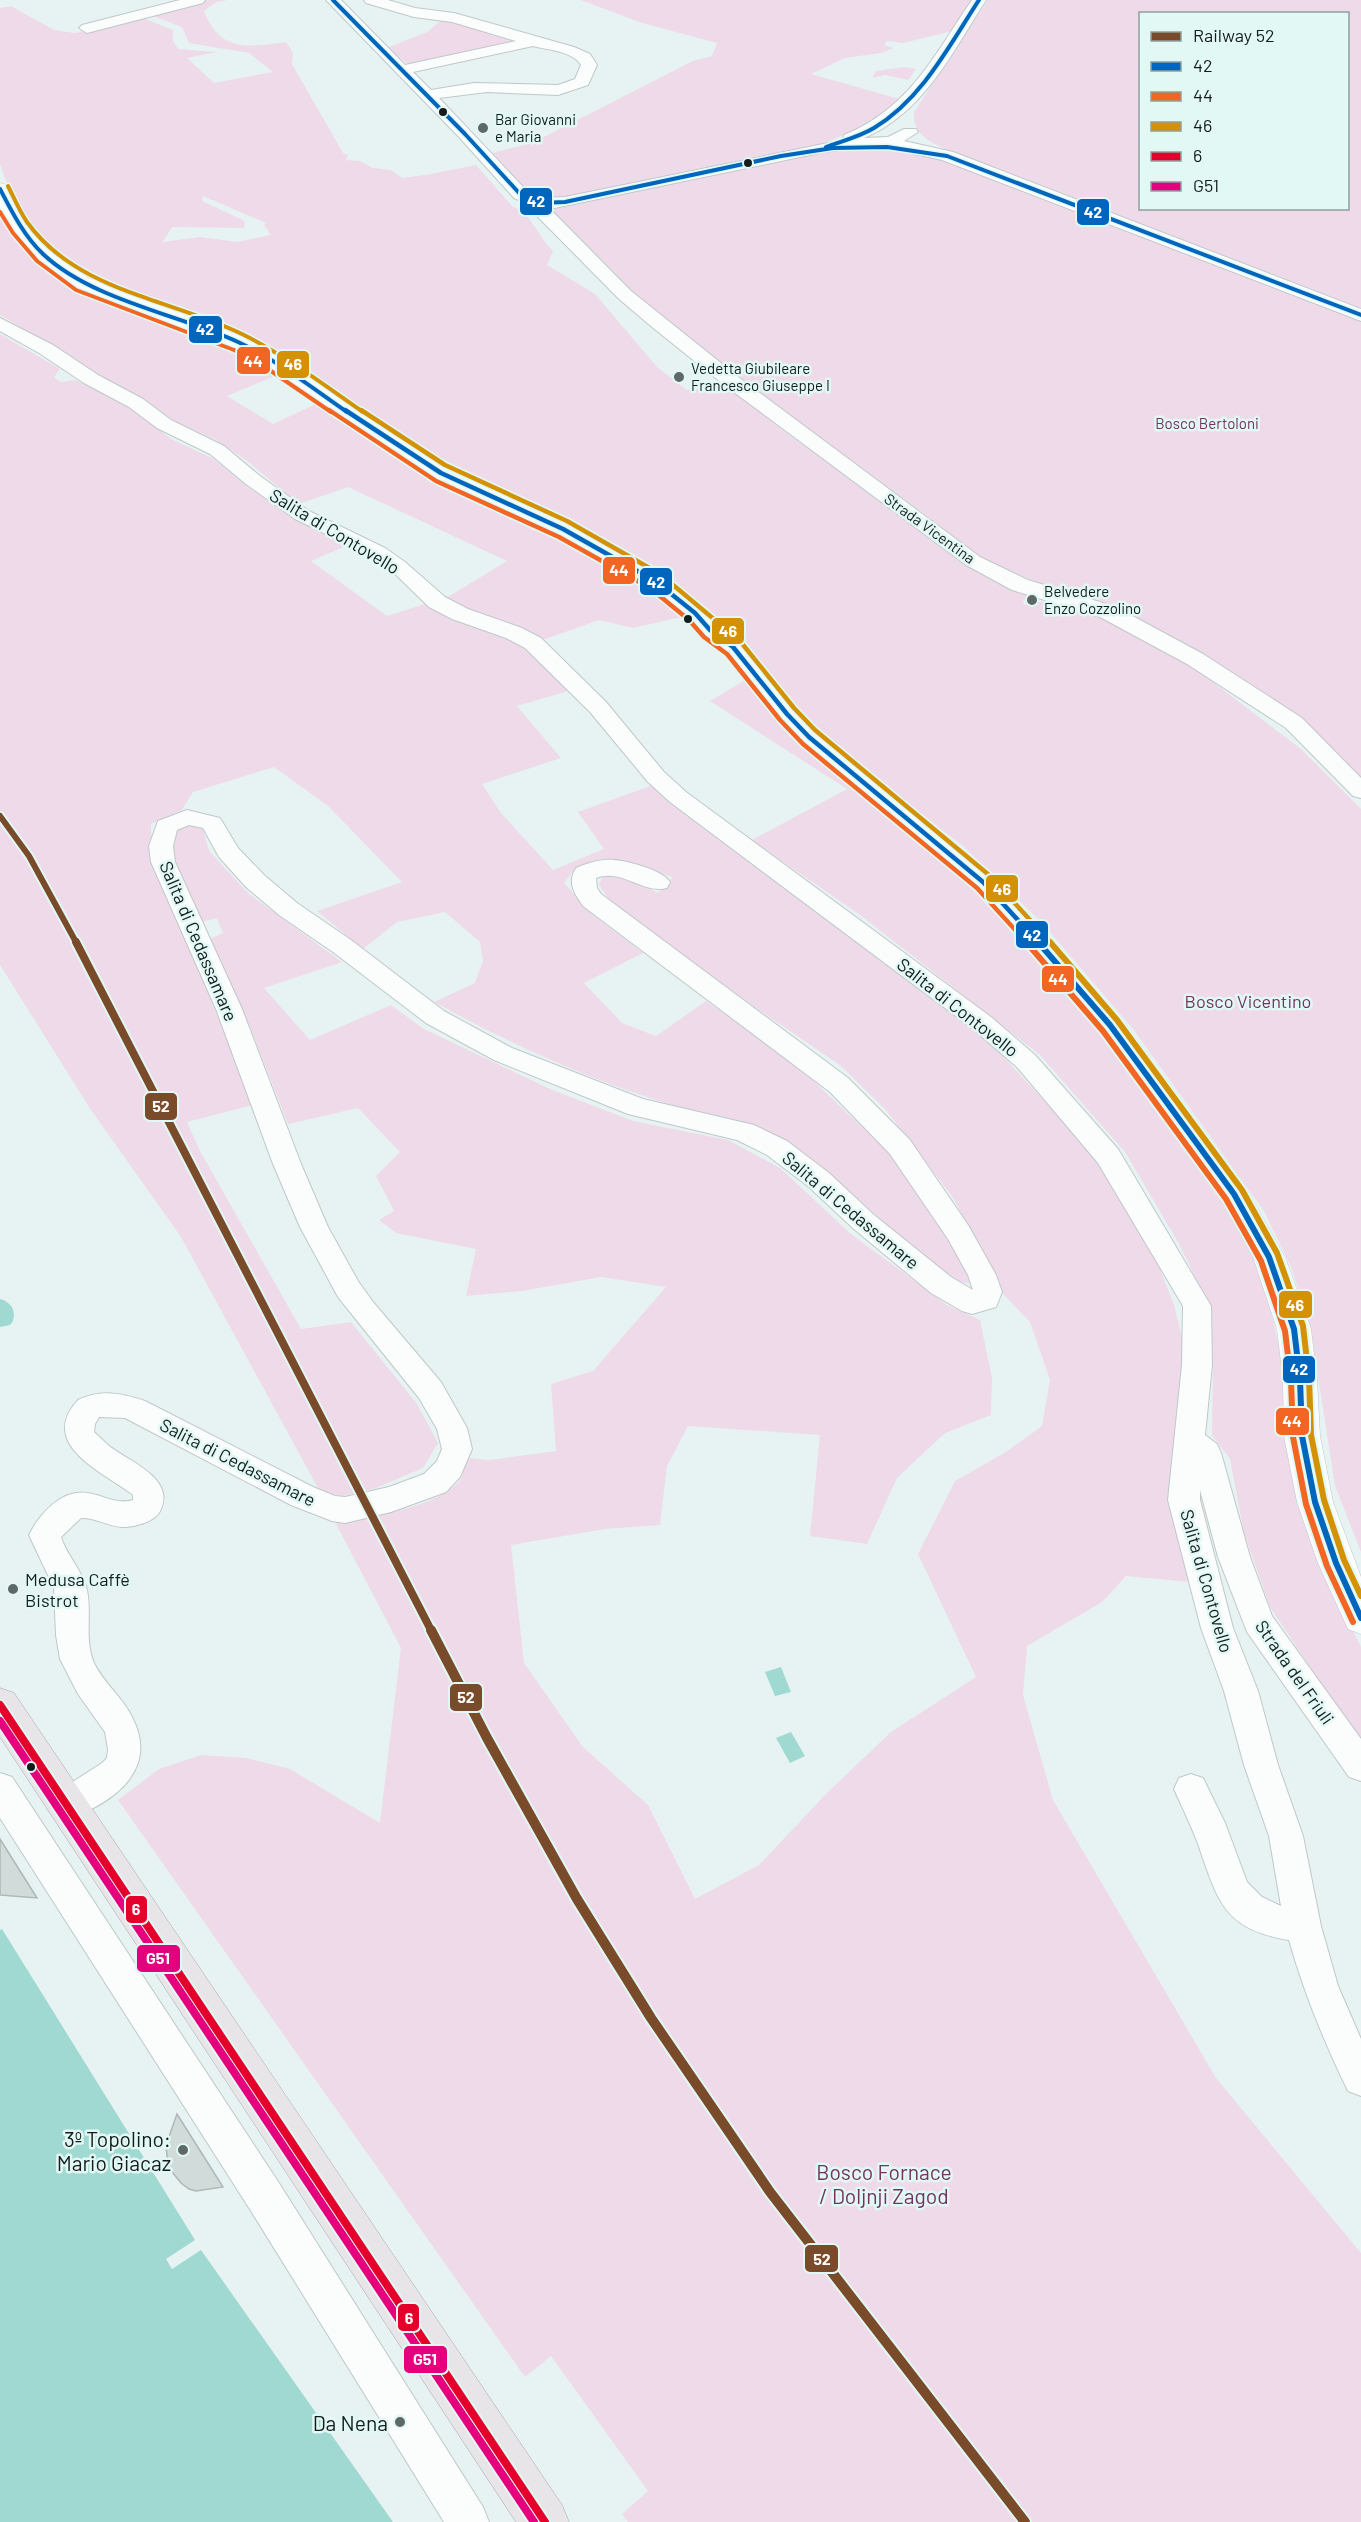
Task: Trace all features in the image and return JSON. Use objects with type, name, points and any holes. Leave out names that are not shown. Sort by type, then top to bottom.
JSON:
[{"type":"main road","points":[[0,189],[20,227],[43,254],[81,282],[238,342],[273,362],[396,445],[441,472],[563,529],[655,581],[695,614],[710,630],[733,647],[787,714],[809,737],[983,882],[1110,1025],[1234,1194],[1269,1257],[1294,1329],[1300,1379],[1302,1436],[1315,1502],[1336,1563],[1361,1618]]},
{"type":"main road","points":[[0,1705],[545,2522]]},
{"type":"street","points":[[87,28],[198,0]]},
{"type":"street","points":[[333,0],[520,194],[539,203],[565,202],[824,147],[859,143],[889,143],[947,156],[1361,315]]},
{"type":"street","points":[[371,0],[414,12],[454,18],[568,50],[584,57],[589,65],[582,82],[578,85],[546,91],[475,88],[428,96]]},
{"type":"street","points":[[824,147],[874,128],[899,111],[917,91],[979,0]]},
{"type":"street","points":[[402,70],[521,45],[529,42],[526,40]]},
{"type":"street","points":[[910,132],[907,120],[917,91]]},
{"type":"street","points":[[874,128],[910,132],[947,156]]},
{"type":"street","points":[[874,128],[889,143]]},
{"type":"street","points":[[889,143],[910,132]]},
{"type":"street","name":"Strada Vicentina","points":[[539,203],[542,211],[625,295],[730,380],[973,561],[1020,585],[1108,612],[1234,682],[1294,723],[1361,791]]},
{"type":"street","name":"Salita di Contovello","points":[[0,324],[136,402],[164,424],[217,450],[235,462],[253,480],[302,515],[378,552],[398,566],[437,602],[460,614],[499,627],[533,643],[598,707],[656,777],[678,797],[982,1023],[1026,1061],[1108,1156],[1197,1306],[1197,1365],[1185,1500],[1217,1628],[1241,1691],[1261,1765],[1286,1836],[1304,1926],[1320,1986],[1361,2079]]},
{"type":"street","name":"Salita di Cedassamare","points":[[66,1805],[113,1776],[123,1764],[126,1743],[121,1727],[82,1674],[73,1650],[70,1590],[62,1567],[49,1551],[45,1535],[54,1522],[68,1510],[85,1505],[114,1514],[134,1515],[147,1507],[149,1494],[144,1486],[97,1454],[79,1436],[78,1423],[86,1410],[98,1404],[114,1402],[134,1409],[302,1496],[332,1508],[345,1510],[391,1499],[435,1483],[449,1468],[457,1449],[452,1428],[430,1390],[348,1289],[314,1227],[287,1164],[229,1009],[163,862],[161,846],[166,826],[187,817],[212,823],[228,852],[255,881],[435,1017],[503,1054],[637,1107],[744,1132],[777,1148],[819,1180],[864,1222],[941,1285],[972,1303],[986,1299],[988,1292],[982,1275],[958,1232],[900,1147],[839,1085],[592,900],[584,890],[582,880],[585,873],[597,867],[611,865],[658,882]]},
{"type":"street","name":"Strada del Friuli","points":[[1191,1441],[1206,1454],[1234,1557],[1258,1622],[1361,1766]]},
{"type":"street","points":[[0,1788],[265,2197],[468,2522]]},
{"type":"street","points":[[1191,1789],[1208,1823],[1233,1892],[1249,1909],[1268,1920],[1304,1926]]},
{"type":"green space","name":"Bosco Vicentino","points":[[208,0],[228,0],[216,2],[204,11],[211,25],[227,41],[237,44],[260,45],[286,42],[293,53],[292,64],[343,153],[348,155],[346,160],[360,161],[373,168],[391,170],[402,178],[476,165],[512,206],[526,214],[553,251],[547,265],[595,294],[657,367],[687,390],[724,384],[789,435],[906,518],[957,560],[1030,595],[1023,601],[1024,604],[1032,605],[1041,601],[1111,621],[1172,651],[1301,749],[1361,809],[1361,1552],[1335,1486],[1310,1325],[1291,1267],[1264,1211],[1133,1029],[1041,922],[963,846],[827,741],[789,702],[737,638],[707,608],[668,577],[636,556],[391,435],[283,361],[91,280],[60,258],[32,229],[13,200],[0,164],[0,8],[11,6],[54,30],[75,33],[143,18],[173,30],[173,41],[178,49],[217,52],[187,58],[214,83],[273,72],[249,53],[189,43],[182,27],[153,16]],"holes":[[[203,196],[266,223],[264,225],[271,235],[237,242],[200,237],[163,242],[172,227],[244,228],[245,221],[202,201]]]},
{"type":"green space","points":[[581,0],[974,0],[952,31],[903,43],[887,41],[884,45],[894,48],[881,53],[845,58],[811,74],[903,100],[864,127],[821,144],[568,198],[541,197],[523,188],[492,153],[532,143],[693,61],[712,56],[717,43],[642,23]]},
{"type":"green space","points":[[988,0],[1361,0],[1361,308],[947,150],[923,136],[914,120],[914,112]]},
{"type":"green space","points":[[442,20],[521,41],[411,66],[387,48],[427,32]]},
{"type":"green space","points":[[904,67],[916,69],[908,80],[885,75],[872,78],[876,71]]},
{"type":"green space","name":"Bosco Bertoloni","points":[[878,145],[935,154],[1361,320],[1361,779],[1292,715],[1050,588],[973,554],[930,518],[740,378],[608,273],[551,210],[827,150]]},
{"type":"green space","points":[[0,213],[17,238],[60,279],[205,333],[241,351],[275,376],[227,396],[273,424],[318,403],[403,461],[473,498],[544,528],[644,582],[681,617],[633,628],[599,620],[543,640],[517,627],[462,609],[446,598],[507,561],[348,487],[299,504],[246,460],[216,440],[177,422],[0,315]]},
{"type":"green space","name":"Bosco Fornace / Doljnji Zagod","points":[[0,334],[60,369],[54,377],[60,382],[76,380],[134,410],[171,439],[212,458],[263,498],[308,526],[348,545],[311,561],[387,616],[428,603],[467,624],[512,641],[532,654],[568,691],[517,706],[561,758],[482,784],[501,813],[553,870],[604,849],[578,812],[653,785],[960,1016],[991,1043],[1078,1138],[1123,1198],[1158,1264],[1174,1305],[1184,1345],[1190,1582],[1126,1576],[1102,1602],[1027,1646],[1023,1695],[1053,1800],[1216,2078],[1361,2253],[1361,2522],[628,2522],[622,2514],[648,2491],[551,2356],[525,2377],[118,1800],[159,1769],[201,1755],[246,1758],[290,1769],[380,1823],[401,1648],[335,1522],[400,1510],[432,1499],[458,1483],[468,1458],[489,1460],[556,1451],[551,1384],[593,1371],[666,1287],[601,1277],[522,1291],[466,1296],[476,1249],[396,1233],[379,1220],[394,1211],[376,1176],[400,1152],[358,1108],[288,1124],[250,1027],[210,939],[223,933],[217,918],[203,922],[180,877],[174,853],[177,829],[190,826],[203,829],[209,851],[249,894],[342,962],[264,988],[310,1040],[391,1005],[424,1029],[550,1089],[633,1121],[728,1140],[780,1168],[851,1234],[947,1305],[980,1320],[992,1378],[991,1415],[945,1433],[897,1478],[867,1544],[810,1536],[820,1435],[688,1426],[667,1466],[660,1525],[605,1529],[511,1545],[524,1663],[583,1747],[648,1805],[695,1899],[759,1865],[826,1794],[891,1732],[976,1677],[918,1554],[955,1481],[1006,1452],[1042,1426],[1050,1380],[1030,1322],[1000,1291],[992,1269],[952,1196],[885,1109],[841,1066],[749,1003],[610,901],[599,885],[603,875],[629,878],[658,893],[673,877],[620,860],[600,859],[576,867],[564,883],[594,916],[643,953],[584,983],[622,1023],[656,1036],[706,1001],[798,1066],[887,1151],[919,1194],[969,1272],[971,1283],[958,1282],[894,1231],[823,1169],[777,1137],[749,1124],[659,1101],[601,1081],[516,1044],[434,1002],[475,983],[483,961],[480,942],[445,912],[397,922],[363,949],[317,911],[402,882],[328,806],[274,767],[193,792],[182,810],[151,824],[151,846],[253,1105],[187,1122],[200,1151],[301,1329],[351,1322],[417,1404],[438,1443],[423,1468],[376,1488],[342,1496],[319,1490],[181,1237],[91,1110],[0,965]]},
{"type":"green space","points":[[745,680],[780,722],[974,891],[1041,962],[1084,1012],[1219,1196],[1260,1258],[1328,1580],[1361,1647],[1361,1744],[1270,1607],[1244,1533],[1230,1459],[1212,1435],[1213,1367],[1210,1307],[1178,1242],[1125,1152],[1040,1055],[860,915],[752,840],[847,789],[710,701]]},
{"type":"water","points":[[0,1299],[10,1304],[14,1313],[10,1325],[0,1327]]},
{"type":"water","points":[[781,1667],[791,1692],[775,1696],[765,1672]]},
{"type":"water","points":[[791,1732],[805,1756],[790,1763],[776,1738]]},
{"type":"water","points":[[2,1929],[195,2240],[166,2259],[172,2269],[201,2250],[393,2522],[0,2522],[0,1930]]},
{"type":"building","points":[[0,1839],[37,1898],[0,1895]]},
{"type":"building","name":"3º Topolino: Mario Giacaz","points":[[177,2114],[223,2187],[196,2191],[189,2189],[168,2167],[166,2145]]},
{"type":"rail line","name":"52","points":[[0,816],[29,856],[53,898],[487,1738],[577,1899],[651,2018],[770,2192],[1025,2522]]},
{"type":"transit line","name":"42","points":[[333,0],[465,134],[520,194],[539,203],[565,202],[807,151],[860,146],[916,150],[947,156],[1361,315]]},
{"type":"transit line","name":"42","points":[[826,147],[868,131],[891,117],[906,103],[933,70],[979,0]]},
{"type":"transit line","name":"46","points":[[8,186],[27,222],[49,247],[85,274],[242,334],[278,354],[445,465],[567,521],[660,574],[740,641],[794,708],[815,730],[989,875],[1035,924],[1117,1020],[1242,1190],[1277,1253],[1303,1326],[1309,1378],[1311,1435],[1324,1500],[1344,1560],[1361,1596]]},
{"type":"transit line","name":"42","points":[[0,189],[20,227],[43,254],[81,282],[238,342],[273,361],[395,445],[441,473],[563,529],[655,581],[695,613],[710,630],[733,647],[787,714],[809,737],[983,882],[1110,1025],[1234,1194],[1269,1257],[1294,1329],[1300,1379],[1302,1436],[1315,1502],[1336,1563],[1361,1618]]},
{"type":"transit line","name":"44","points":[[0,212],[13,233],[37,261],[76,290],[234,350],[268,369],[436,481],[559,537],[650,588],[689,620],[704,637],[727,654],[780,720],[803,744],[977,888],[1103,1031],[1226,1199],[1261,1261],[1285,1331],[1291,1380],[1293,1437],[1306,1504],[1327,1566],[1353,1622]]},
{"type":"transit line","name":"6","points":[[0,1705],[545,2522]]},
{"type":"transit line","name":"G51","points":[[0,1721],[534,2522]]},
{"type":"place","name":"Bar Giovanni e Maria","points":[[483,128]]},
{"type":"place","name":"Vedetta Giubileare Francesco Giuseppe I","points":[[679,377]]},
{"type":"place","name":"Belvedere Enzo Cozzolino","points":[[1032,600]]},
{"type":"place","name":"Medusa Caffè Bistrot","points":[[13,1589]]},
{"type":"place","name":"3º Topolino: Mario Giacaz","points":[[183,2150]]},
{"type":"place","name":"Da Nena","points":[[400,2422]]}]
